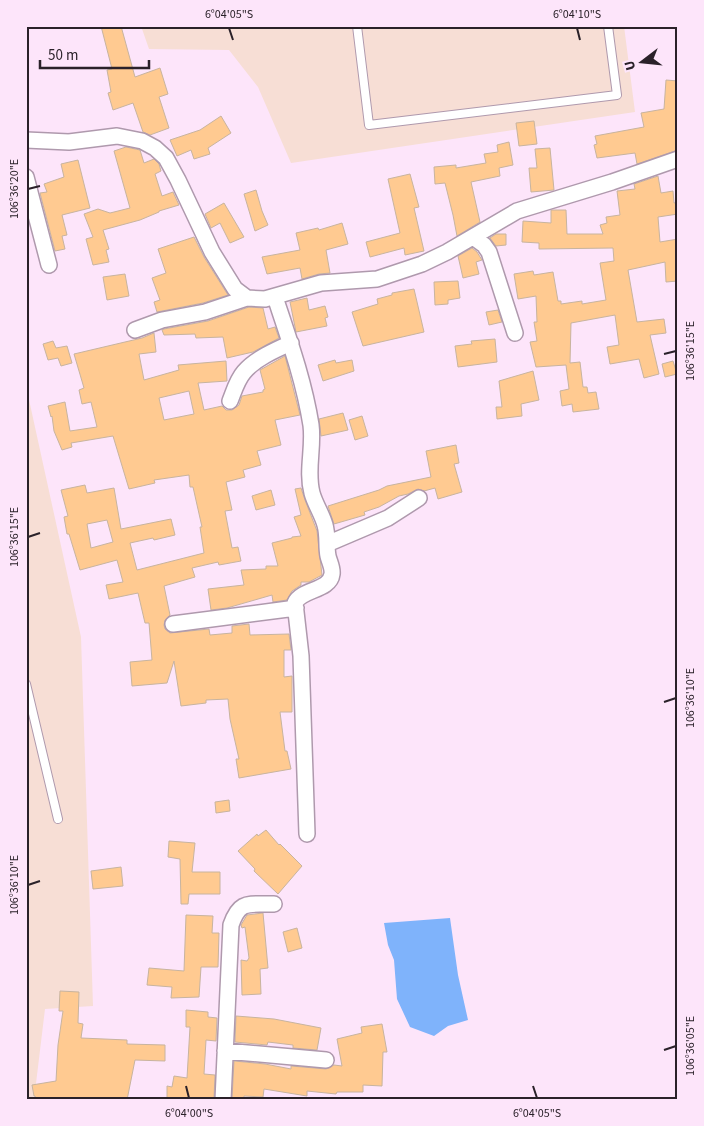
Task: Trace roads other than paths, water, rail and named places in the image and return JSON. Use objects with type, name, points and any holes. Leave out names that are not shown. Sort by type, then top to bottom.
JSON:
[{"type":"street","points":[[26,140],[69,142],[117,136],[142,140],[155,148],[166,158],[221,268],[235,289],[246,298]]},
{"type":"street","points":[[135,330],[162,320],[205,312],[246,298],[265,298],[321,283],[377,279],[422,264],[517,211],[612,182],[678,159]]},
{"type":"street","points":[[26,177],[49,266]]},
{"type":"street","points":[[473,236],[489,252],[515,333]]},
{"type":"street","points":[[275,296],[297,363],[311,426],[312,442],[309,474],[312,494],[326,528],[328,556],[333,573],[330,579],[315,590],[297,599],[295,603],[301,656],[307,834]]},
{"type":"street","points":[[230,401],[242,374],[249,366],[278,348],[290,343]]},
{"type":"street","points":[[328,544],[388,518],[419,498]]},
{"type":"street","points":[[173,624],[296,608]]},
{"type":"street","points":[[223,1100],[231,925],[235,914],[245,905],[274,904]]},
{"type":"street","points":[[225,1051],[326,1060]]},
{"type":"lane","points":[[357,26],[369,125],[616,95],[608,26]]},
{"type":"lane","points":[[26,684],[58,819]]},
{"type":"water","points":[[450,918],[458,975],[468,1020],[448,1026],[434,1036],[410,1027],[397,999],[394,960],[388,945],[384,923]]}]
